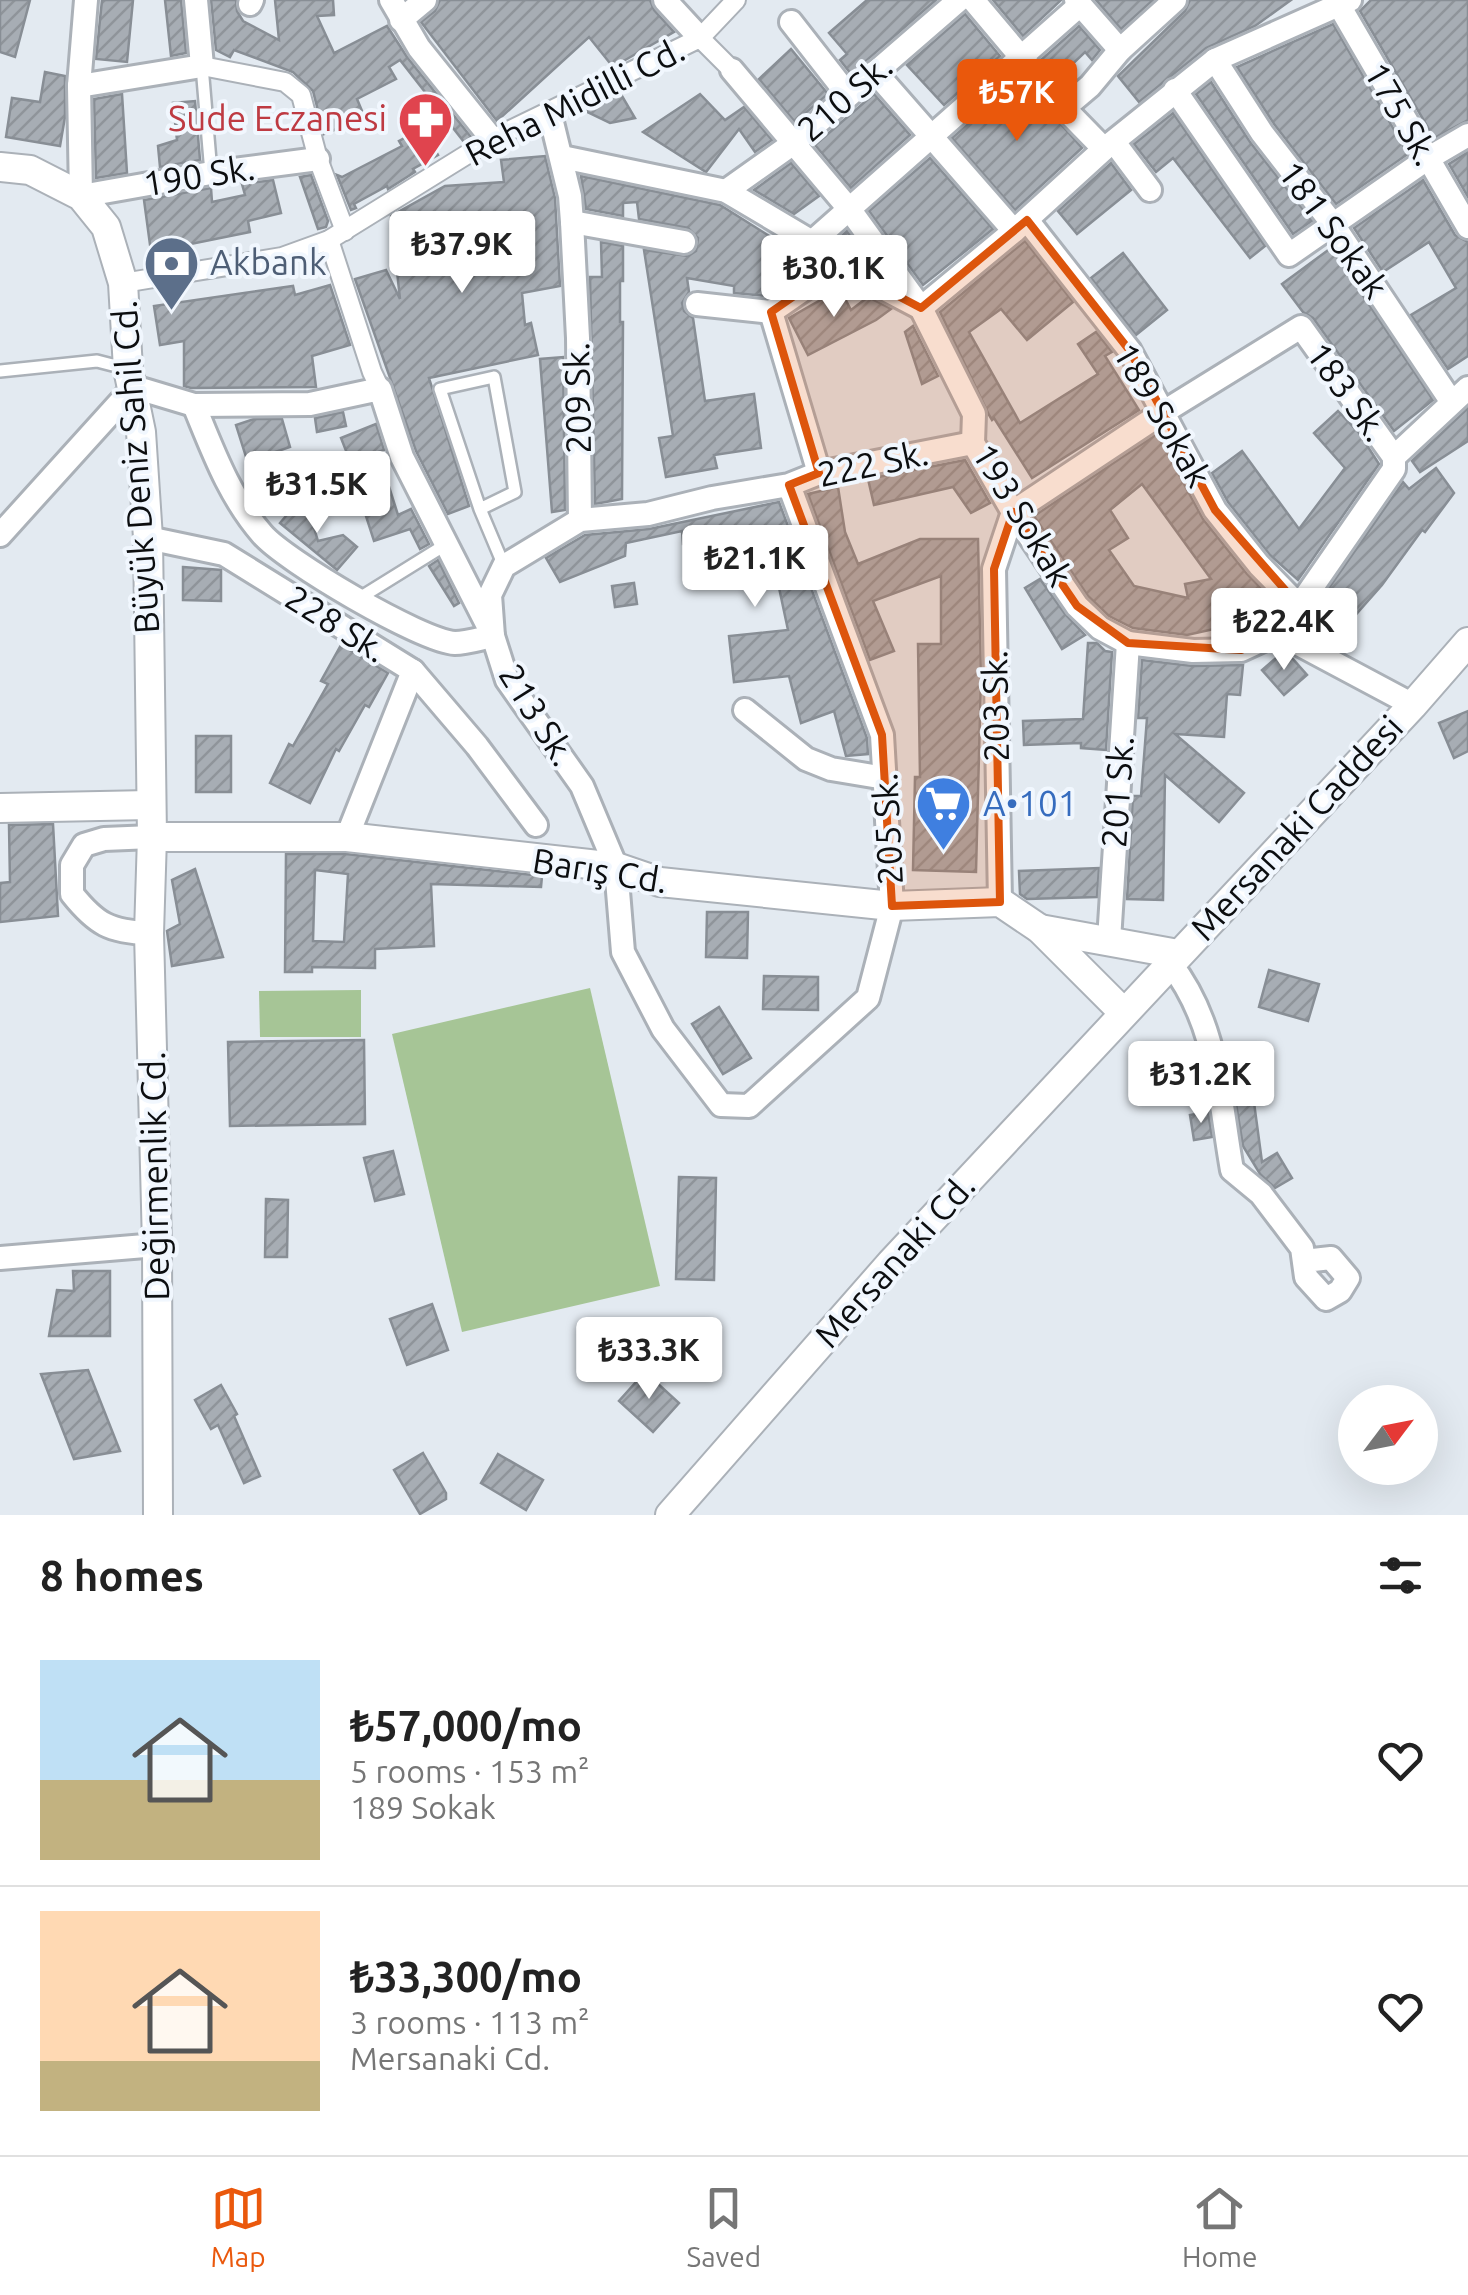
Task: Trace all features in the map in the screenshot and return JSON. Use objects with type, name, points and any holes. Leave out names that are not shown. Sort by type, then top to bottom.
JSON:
[{"type":"street","points":[[81,196],[79,86],[86,0]]},
{"type":"street","points":[[196,0],[202,66]]},
{"type":"street","points":[[425,0],[396,10],[418,48],[492,140]]},
{"type":"street","points":[[666,0],[732,70]]},
{"type":"street","name":"Reha Midilli Cd.","points":[[123,284],[282,257],[337,236],[492,140],[700,38],[736,0]]},
{"type":"street","name":"210 Sk.","points":[[726,192],[796,142],[959,0]]},
{"type":"street","points":[[973,0],[1064,108],[1109,145],[1150,190]]},
{"type":"street","points":[[1064,108],[1175,0]]},
{"type":"street","points":[[812,242],[934,136],[1078,2],[1120,50]]},
{"type":"street","points":[[562,156],[726,192],[812,242],[839,265],[921,308],[1214,60],[1342,2]]},
{"type":"street","name":"175 Sk.","points":[[1342,2],[1468,227]]},
{"type":"street","points":[[791,22],[848,95]]},
{"type":"street","name":"181 Sokak","points":[[1214,60],[1262,133],[1459,394]]},
{"type":"street","points":[[79,86],[202,66],[286,82],[301,95],[372,372],[402,457],[493,636]]},
{"type":"street","name":"193 Sokak","points":[[732,70],[796,142],[921,308],[974,414],[973,443],[1013,512],[1077,606],[1100,628],[1128,643],[1192,651],[1241,650],[1278,634]]},
{"type":"street","name":"189 Sokak","points":[[875,72],[1021,226],[1130,350],[1215,510],[1259,565],[1300,607]]},
{"type":"street","points":[[1176,90],[1289,255],[1468,135]]},
{"type":"street","name":"209 Sk.","points":[[550,114],[562,156],[572,222],[580,520]]},
{"type":"street","name":"190 Sk.","points":[[81,196],[318,159]]},
{"type":"street","name":"Büyük Deniz Sahil Cd.","points":[[0,168],[30,170],[81,196],[106,227],[123,284],[148,538],[152,837]]},
{"type":"street","points":[[572,222],[684,242]]},
{"type":"street","points":[[697,304],[771,312],[839,265]]},
{"type":"street","points":[[771,312],[819,473]]},
{"type":"street","name":"183 Sk.","points":[[1162,413],[1300,327],[1394,456]]},
{"type":"street","points":[[0,536],[131,378],[194,405],[310,404],[380,389]]},
{"type":"street","points":[[1413,705],[1278,634],[1394,469],[1394,456],[1459,394]]},
{"type":"street","name":"213 Sk.","points":[[194,405],[224,479],[264,537],[312,574],[454,643],[493,636],[507,680],[582,786],[616,867],[623,952],[662,1029],[721,1105]]},
{"type":"street","points":[[1013,512],[1162,413]]},
{"type":"street","name":"222 Sk.","points":[[504,566],[580,520],[648,514],[789,484],[819,473],[973,443]]},
{"type":"street","name":"205 Sk.","points":[[721,1105],[749,1106],[868,998],[892,906],[882,734],[789,484]]},
{"type":"street","name":"203 Sk.","points":[[1000,902],[994,569],[1013,512]]},
{"type":"street","name":"228 Sk.","points":[[148,538],[224,554],[413,670],[347,838]]},
{"type":"street","points":[[493,636],[490,595],[504,566]]},
{"type":"street","name":"Mersanaki Caddesi","points":[[1123,1012],[1468,642]]},
{"type":"street","name":"201 Sk.","points":[[1109,940],[1128,643]]},
{"type":"street","points":[[413,670],[536,825]]},
{"type":"street","points":[[744,710],[806,759],[884,778]]},
{"type":"street","points":[[0,808],[150,804]]},
{"type":"street","points":[[149,933],[123,932],[88,914],[72,894],[72,865],[84,846],[94,842],[152,837]]},
{"type":"street","name":"Barış Cd.","points":[[152,837],[347,838],[616,867],[660,882],[892,906],[1000,902]]},
{"type":"street","name":"Değirmenlik Cd.","points":[[152,837],[149,933],[157,1245],[158,1515]]},
{"type":"street","points":[[1000,902],[1040,929],[1123,1012]]},
{"type":"street","points":[[1040,929],[1109,940],[1174,958],[1213,1047],[1232,1170],[1261,1194],[1302,1248],[1304,1262]]},
{"type":"street","name":"Mersanaki Cd.","points":[[670,1515],[891,1262],[1123,1012]]},
{"type":"street","points":[[0,1258],[157,1245]]},
{"type":"lane","points":[[202,66],[210,173]]},
{"type":"lane","points":[[0,372],[97,361],[131,378]]},
{"type":"lane","points":[[480,509],[515,492],[494,377],[440,389],[480,509],[504,566]]},
{"type":"lane","points":[[358,598],[444,545]]},
{"type":"highlighted area","points":[[1027,220],[1130,351],[1215,510],[1300,607],[1278,633],[1241,650],[1128,643],[1077,606],[1013,512],[994,569],[1000,902],[892,906],[882,735],[789,485],[819,473],[771,312],[839,265],[921,308]]},
{"type":"green space","points":[[590,988],[660,1286],[462,1332],[392,1034]]},
{"type":"green space","points":[[361,990],[361,1037],[260,1037],[259,991]]},
{"type":"building","points":[[0,0],[30,0],[15,57],[0,52]]},
{"type":"building","points":[[102,0],[133,0],[127,62],[96,59]]},
{"type":"building","points":[[165,0],[181,0],[186,53],[171,56]]},
{"type":"building","points":[[211,0],[236,0],[243,21],[279,40],[275,0],[333,0],[334,15],[317,16],[334,53],[387,26],[471,137],[464,142],[400,60],[389,67],[396,79],[357,99],[365,118],[324,134],[313,91],[293,72],[234,50],[230,57],[216,50]]},
{"type":"building","points":[[440,0],[650,0],[674,32],[613,67],[589,37],[497,121],[421,22],[435,11]]},
{"type":"building","points":[[867,0],[936,0],[851,74],[840,60],[847,54],[829,33]]},
{"type":"building","points":[[993,0],[1061,0],[1023,36]]},
{"type":"building","points":[[1096,0],[1153,0],[1121,29]]},
{"type":"building","points":[[1190,0],[1291,0],[1255,26],[1206,48],[1139,102],[1118,76],[1185,11]]},
{"type":"building","points":[[1371,0],[1468,0],[1468,120],[1434,138],[1360,11]]},
{"type":"building","points":[[965,14],[1000,56],[944,105],[907,65]]},
{"type":"building","points":[[1333,24],[1408,154],[1336,204],[1274,124],[1237,67]]},
{"type":"building","points":[[1079,26],[1100,50],[1092,60],[1085,52],[1058,78],[1042,59]]},
{"type":"building","points":[[791,49],[828,94],[795,122],[759,79]]},
{"type":"building","points":[[45,72],[65,76],[60,146],[6,137],[12,98],[40,102]]},
{"type":"building","points":[[1020,78],[1082,148],[1015,210],[952,138]]},
{"type":"building","points":[[1211,82],[1250,142],[1312,221],[1293,234],[1196,94]]},
{"type":"building","points":[[619,91],[635,118],[610,123],[585,111]]},
{"type":"building","points":[[122,94],[127,173],[96,178],[94,99]]},
{"type":"building","points":[[700,94],[725,120],[744,107],[772,140],[755,152],[739,129],[706,172],[643,132]]},
{"type":"building","points":[[874,94],[910,135],[851,188],[815,145]]},
{"type":"building","points":[[195,101],[200,160],[160,167],[158,146],[177,140],[173,103]]},
{"type":"building","points":[[1173,113],[1265,246],[1250,258],[1173,158],[1156,172],[1134,144]]},
{"type":"building","points":[[423,128],[438,155],[388,189],[387,186],[354,204],[356,208],[351,210],[337,175],[342,177],[402,146],[399,141]]},
{"type":"building","points":[[1468,152],[1468,197],[1449,164]]},
{"type":"building","points":[[545,156],[555,198],[560,286],[522,293],[525,325],[531,323],[538,355],[429,378],[469,506],[448,514],[416,451],[355,279],[386,270],[400,299],[391,216],[445,186],[504,182],[501,160]]},
{"type":"building","points":[[930,158],[993,229],[923,285],[869,211]]},
{"type":"building","points":[[791,163],[819,196],[794,214],[754,190]]},
{"type":"building","points":[[1111,163],[1131,190],[1077,234],[1058,211]]},
{"type":"building","points":[[311,175],[328,221],[326,227],[318,229],[300,177]]},
{"type":"building","points":[[581,176],[720,205],[814,264],[767,296],[734,293],[734,286],[687,278],[689,292],[682,303],[684,311],[693,318],[705,401],[754,394],[761,448],[714,455],[717,468],[666,477],[659,438],[673,436],[644,250],[688,256],[696,251],[698,238],[688,228],[639,219],[637,202],[623,203],[623,216],[586,209]]},
{"type":"building","points":[[273,180],[281,213],[248,221],[250,232],[151,252],[144,200],[211,188],[212,202],[245,195],[242,184]]},
{"type":"building","points":[[1423,180],[1455,235],[1468,242],[1468,356],[1448,369],[1411,315],[1456,288],[1429,242],[1383,272],[1354,228]]},
{"type":"building","points":[[847,231],[871,265],[835,242]]},
{"type":"building","points":[[1025,241],[1073,302],[1027,340],[1001,309],[969,332],[1020,423],[1098,374],[1078,344],[1096,332],[1112,352],[1105,356],[1139,410],[1032,478],[989,415],[940,312]]},
{"type":"building","points":[[601,242],[623,246],[622,499],[595,504],[590,277],[602,277]]},
{"type":"building","points":[[1331,248],[1433,400],[1394,431],[1313,318],[1303,312],[1282,284]]},
{"type":"building","points":[[1123,253],[1167,310],[1136,335],[1091,278]]},
{"type":"building","points":[[330,285],[350,345],[312,356],[316,387],[191,388],[184,386],[184,341],[160,345],[154,306],[293,286],[295,295]]},
{"type":"building","points":[[840,289],[851,310],[868,297],[891,309],[808,355],[789,318]]},
{"type":"building","points":[[913,326],[938,376],[922,384],[905,332]]},
{"type":"building","points":[[563,357],[565,510],[552,512],[540,359]]},
{"type":"building","points":[[1468,408],[1468,441],[1420,472],[1412,461]]},
{"type":"building","points":[[1338,411],[1359,433],[1379,464],[1298,580],[1270,555],[1228,502],[1212,473],[1242,451],[1299,529],[1345,468],[1314,433]]},
{"type":"building","points":[[343,412],[346,426],[317,432],[315,418]]},
{"type":"building","points":[[254,419],[282,419],[290,447],[272,453],[283,487],[258,495],[236,425]]},
{"type":"building","points":[[376,424],[384,450],[378,452],[398,515],[411,509],[429,544],[420,549],[410,529],[374,541],[356,485],[359,484],[341,438]]},
{"type":"building","points":[[1157,434],[1203,519],[1280,608],[1275,619],[1269,621],[1252,612],[1262,624],[1243,629],[1241,623],[1187,635],[1133,628],[1109,616],[1088,596],[1034,516]],"holes":[[[1142,484],[1211,579],[1185,584],[1188,598],[1134,586],[1109,550],[1128,538],[1110,510]]]},
{"type":"building","points":[[965,460],[990,503],[971,513],[953,487],[874,505],[868,479]]},
{"type":"building","points":[[1436,468],[1454,493],[1382,585],[1330,644],[1301,628],[1403,482],[1409,489]]},
{"type":"building","points":[[838,487],[845,532],[858,564],[920,539],[978,539],[981,676],[976,872],[913,870],[915,777],[920,777],[918,644],[941,644],[941,576],[873,601],[894,651],[870,660],[808,494]]},
{"type":"building","points":[[304,495],[318,541],[343,535],[357,547],[337,570],[280,523]]},
{"type":"building","points":[[779,502],[867,738],[868,754],[846,756],[834,711],[801,723],[789,676],[734,682],[729,636],[788,630],[771,550],[727,560],[722,540],[683,544],[682,531],[626,543],[625,556],[560,582],[546,558],[585,535],[649,529]]},
{"type":"building","points":[[438,560],[459,603],[454,606],[429,566]]},
{"type":"building","points":[[183,567],[221,570],[221,601],[183,600]]},
{"type":"building","points":[[1040,579],[1085,635],[1062,649],[1025,588]]},
{"type":"building","points":[[634,583],[637,604],[615,607],[612,586]]},
{"type":"building","points":[[1088,643],[1097,643],[1112,652],[1106,750],[1081,748],[1081,743],[1024,745],[1023,721],[1083,719]]},
{"type":"building","points":[[341,645],[388,673],[339,751],[336,749],[310,803],[270,783],[289,744],[293,746],[328,684],[321,681]]},
{"type":"building","points":[[1283,652],[1307,675],[1284,695],[1262,670]]},
{"type":"building","points":[[1142,660],[1193,666],[1243,665],[1240,695],[1227,694],[1224,737],[1175,734],[1244,793],[1219,822],[1165,775],[1163,900],[1127,899],[1133,796],[1141,796],[1147,718],[1138,718]]},
{"type":"building","points":[[1468,711],[1468,751],[1454,758],[1439,723]]},
{"type":"building","points":[[196,736],[231,736],[231,792],[196,792]]},
{"type":"building","points":[[53,824],[58,916],[0,922],[0,883],[10,882],[9,825]]},
{"type":"building","points":[[286,854],[346,854],[542,876],[541,887],[431,884],[434,946],[375,949],[375,968],[312,967],[312,972],[285,972]],"holes":[[[315,870],[348,874],[344,942],[313,941]]]},
{"type":"building","points":[[1099,868],[1097,897],[1027,899],[1020,894],[1019,871]]},
{"type":"building","points":[[195,869],[223,957],[172,966],[167,931],[180,924],[172,880]]},
{"type":"building","points":[[707,912],[748,912],[747,958],[706,957]]},
{"type":"building","points":[[1269,970],[1319,984],[1308,1021],[1259,1007]]},
{"type":"building","points":[[764,976],[818,977],[818,1010],[763,1009]]},
{"type":"building","points":[[719,1007],[751,1058],[723,1074],[692,1024]]},
{"type":"building","points":[[364,1040],[365,1124],[230,1126],[228,1042]]},
{"type":"building","points":[[1248,1058],[1262,1162],[1277,1153],[1292,1178],[1275,1188],[1260,1174],[1243,1146],[1229,1061]]},
{"type":"building","points":[[1208,1112],[1212,1137],[1194,1140],[1190,1115]]},
{"type":"building","points":[[393,1151],[404,1194],[375,1201],[364,1158]]},
{"type":"building","points":[[679,1177],[716,1178],[714,1280],[676,1279]]},
{"type":"building","points":[[266,1199],[288,1200],[287,1257],[265,1257]]},
{"type":"building","points":[[73,1271],[110,1271],[110,1336],[49,1336],[57,1290],[74,1291]]},
{"type":"building","points":[[432,1304],[448,1350],[407,1365],[390,1319]]},
{"type":"building","points":[[88,1370],[120,1451],[74,1459],[41,1374]]},
{"type":"building","points":[[645,1372],[679,1403],[653,1432],[619,1401]]},
{"type":"building","points":[[221,1385],[237,1414],[234,1416],[260,1476],[244,1483],[218,1425],[211,1429],[195,1400]]},
{"type":"building","points":[[423,1453],[446,1499],[420,1514],[394,1470]]},
{"type":"building","points":[[498,1454],[543,1480],[526,1510],[481,1483]]},
{"type":"place","name":"Sude Eczanesi","points":[[426,168]]},
{"type":"place","name":"Akbank","points":[[171,312]]},
{"type":"place","name":"A•101","points":[[944,853]]}]
